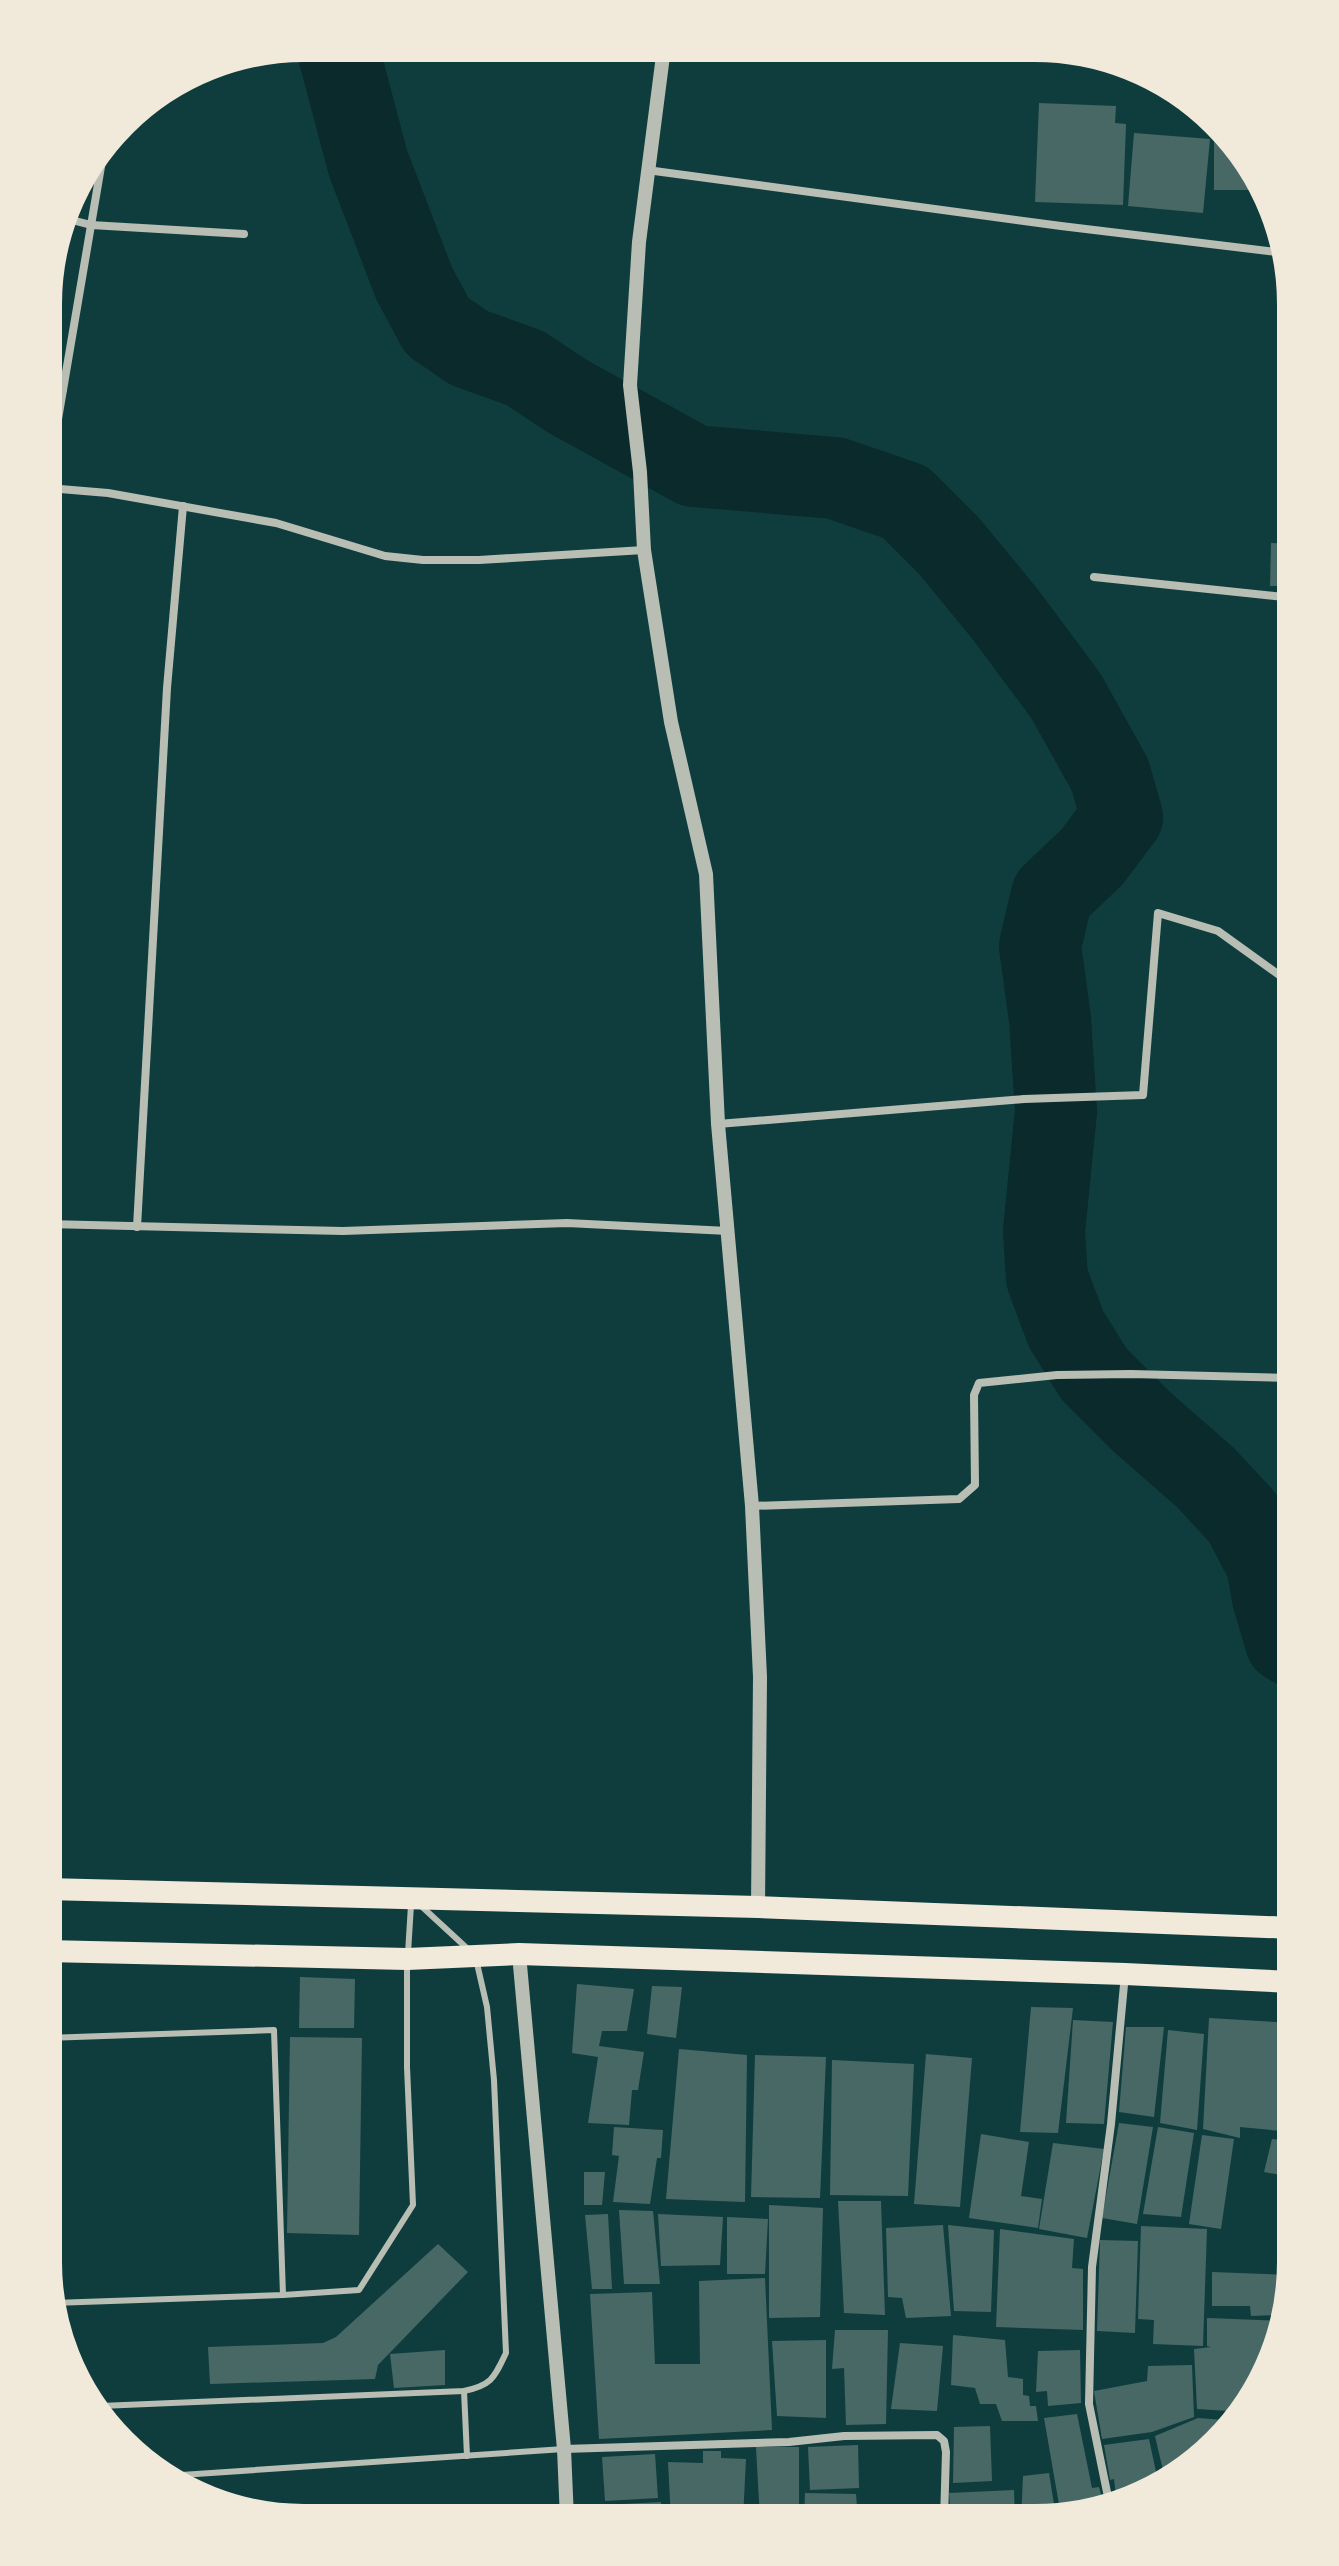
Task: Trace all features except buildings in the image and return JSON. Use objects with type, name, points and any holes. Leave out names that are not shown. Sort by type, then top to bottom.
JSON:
[{"type":"highway","points":[[60,1889],[758,1907],[1278,1927]]},
{"type":"highway","points":[[60,1951],[407,1959],[519,1954],[1278,1981]]},
{"type":"street","points":[[662,60],[639,242],[630,385],[640,472],[644,550],[671,722],[706,874],[718,1124],[752,1506],[760,1677],[758,1907]]},
{"type":"street","points":[[60,408],[101,169]]},
{"type":"street","points":[[647,170],[1273,252]]},
{"type":"street","points":[[75,221],[91,225],[244,234]]},
{"type":"street","points":[[60,489],[108,493],[276,523],[385,556],[423,560],[479,560],[644,550]]},
{"type":"street","points":[[137,1227],[166,703],[183,506]]},
{"type":"street","points":[[1094,577],[1279,597]]},
{"type":"street","points":[[718,1124],[1024,1099],[1143,1095],[1158,913],[1218,931],[1279,975]]},
{"type":"street","points":[[60,1224],[343,1231],[567,1223],[728,1231]]},
{"type":"street","points":[[752,1506],[959,1499],[975,1485],[974,1395],[979,1383],[1057,1375],[1278,1378]]},
{"type":"street","points":[[519,1954],[564,2449],[566,2506]]},
{"type":"street","points":[[1108,2495],[1089,2404],[1092,2267],[1111,2124],[1125,1974]]},
{"type":"street","points":[[564,2449],[789,2442],[844,2436],[937,2435],[944,2441],[946,2452],[944,2506]]},
{"type":"lane","points":[[107,2406],[464,2391],[483,2387],[494,2378],[506,2353],[494,2080],[487,2007],[475,1956],[411,1897]]},
{"type":"lane","points":[[64,2303],[359,2290],[413,2205],[407,2067],[407,1959],[411,1897]]},
{"type":"lane","points":[[60,2038],[274,2030],[283,2295]]},
{"type":"lane","points":[[464,2391],[467,2456]]},
{"type":"lane","points":[[186,2475],[564,2449]]},
{"type":"waterway","points":[[341,60],[368,163],[414,283],[437,326],[469,348],[525,368],[567,396],[694,466],[835,478],[905,502],[949,546],[1066,696],[1110,775],[1122,817],[1092,857],[1052,895],[1040,946],[1050,1019],[1056,1111],[1044,1231],[1047,1278],[1066,1329],[1094,1374],[1142,1422],[1206,1478],[1243,1518],[1267,1564],[1278,1616]]}]
